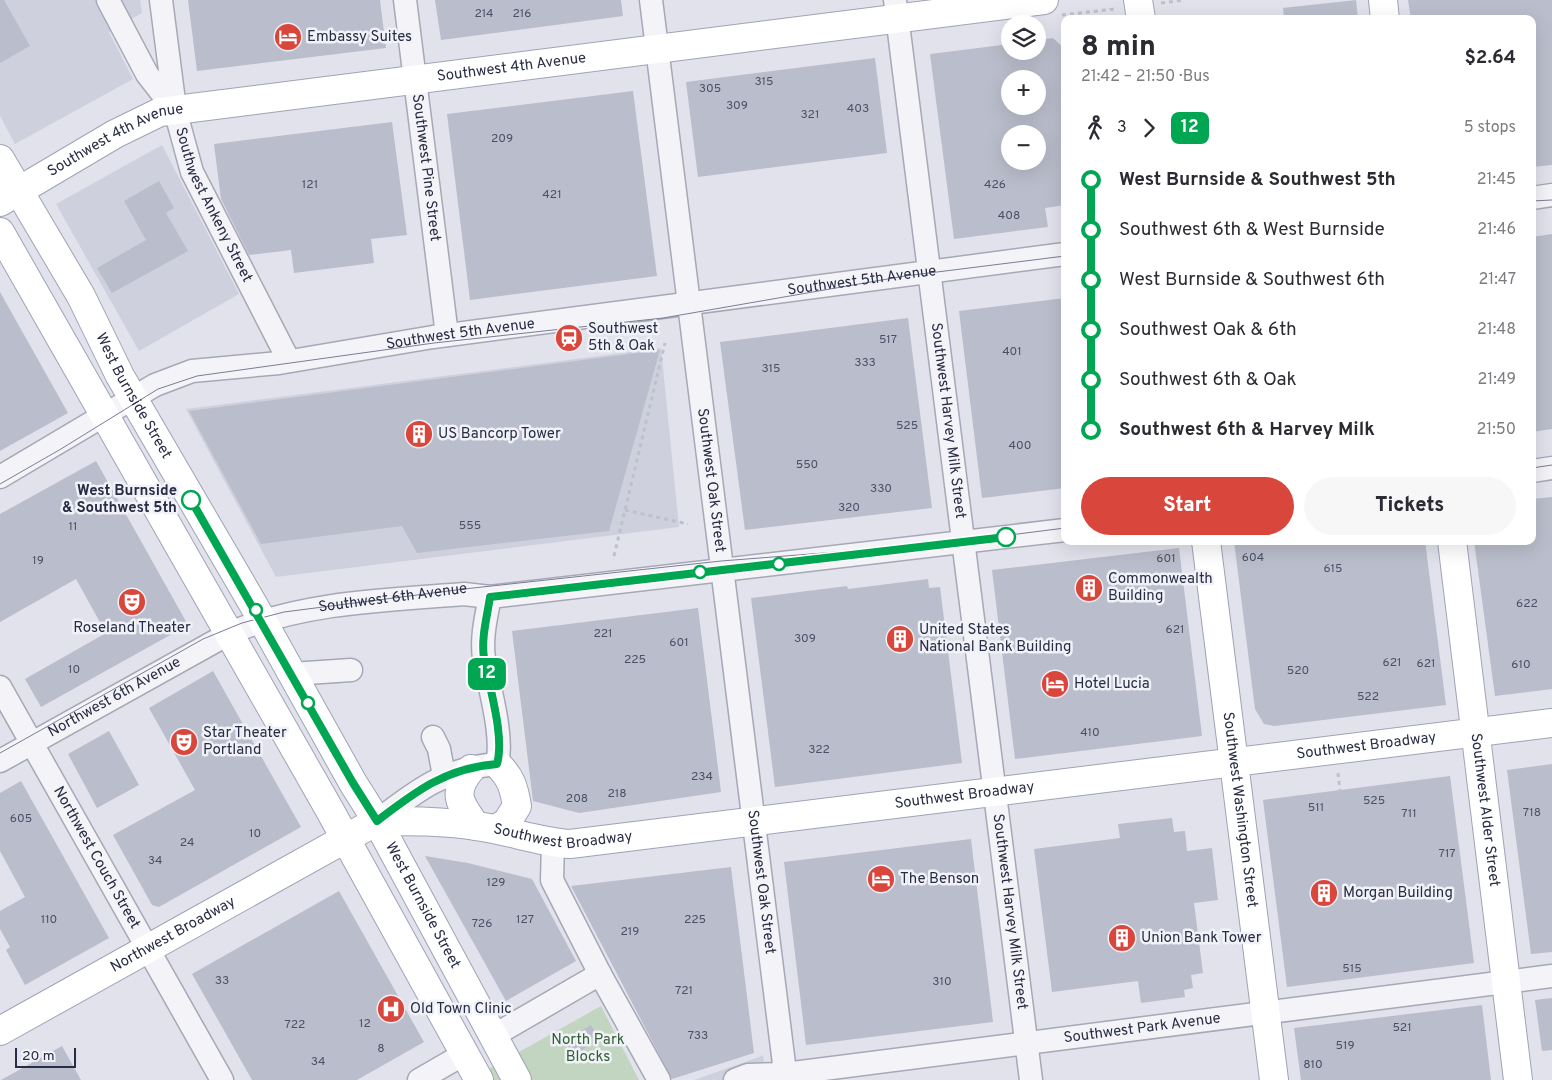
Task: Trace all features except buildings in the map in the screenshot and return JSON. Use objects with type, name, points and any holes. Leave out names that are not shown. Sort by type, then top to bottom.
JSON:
[{"type":"main road","name":"Southwest 4th Avenue","points":[[10,196],[148,116],[175,110],[656,49],[896,9],[1044,0]]},
{"type":"main road","points":[[1138,0],[1140,15]]},
{"type":"main road","points":[[1383,0],[1385,15]]},
{"type":"main road","name":"West Burnside Street","points":[[0,159],[10,196],[82,296],[120,376],[262,621],[353,783],[377,821],[517,1080]]},
{"type":"main road","name":"West Burnside Street","points":[[0,232],[230,633],[479,1080]]},
{"type":"main road","name":"Southwest Washington Street","points":[[1207,545],[1274,1080]]},
{"type":"main road","name":"Southwest Alder Street","points":[[1453,545],[1518,1080]]},
{"type":"main road","name":"Southwest Broadway","points":[[345,838],[377,821],[436,821],[486,827],[553,843],[570,844],[1552,722]]},
{"type":"main road","points":[[471,769],[462,780],[459,798],[463,809],[486,827],[507,822],[517,806],[514,787],[507,774],[497,764]]},
{"type":"main road","name":"Northwest Broadway","points":[[0,1031],[345,838]]},
{"type":"street","name":"Southwest Ankeny Street","points":[[108,0],[147,74],[175,110],[192,172],[288,361]]},
{"type":"street","points":[[161,0],[175,110]]},
{"type":"street","name":"Southwest Pine Street","points":[[405,0],[447,335]]},
{"type":"street","name":"Southwest Oak Street","points":[[650,0],[785,1077]]},
{"type":"street","name":"Southwest Harvey Milk Street","points":[[896,9],[1031,1080]]},
{"type":"street","points":[[133,49],[166,39]]},
{"type":"street","points":[[1536,197],[1552,195]]},
{"type":"street","name":"Southwest 5th Avenue","points":[[0,477],[166,379],[192,371],[288,361],[447,335],[1061,255]]},
{"type":"street","points":[[1536,470],[1552,468]]},
{"type":"street","name":"Southwest 6th Avenue","points":[[230,633],[262,621],[304,610],[432,596],[464,594],[490,597],[1061,530]]},
{"type":"street","points":[[490,597],[483,644],[498,747],[497,764]]},
{"type":"street","name":"Northwest 6th Avenue","points":[[0,761],[230,633]]},
{"type":"street","points":[[292,674],[351,670]]},
{"type":"street","name":"Northwest Couch Street","points":[[0,687],[222,1080]]},
{"type":"street","points":[[433,737],[439,749],[444,776]]},
{"type":"street","name":"Southwest Broadway","points":[[377,821],[425,784],[444,776],[497,764]]},
{"type":"street","points":[[553,843],[552,880],[600,974],[659,1080]]},
{"type":"street","points":[[493,1036],[600,974]]},
{"type":"street","name":"Southwest Park Avenue","points":[[735,1080],[748,1075],[785,1077],[1026,1043],[1552,976]]},
{"type":"street","points":[[419,1080],[464,1054]]},
{"type":"path","points":[[614,556],[665,343]]},
{"type":"path","points":[[624,510],[688,524]]},
{"type":"shaded area","points":[[0,0],[140,0],[142,13],[109,32],[133,79],[15,144],[0,116]]},
{"type":"shaded area","points":[[162,145],[239,294],[139,351],[56,204]]},
{"type":"shaded area","name":"US Bancorp Tower","points":[[661,348],[679,527],[276,577],[186,409]]},
{"type":"shaded area","points":[[763,1055],[767,1080],[694,1080],[759,1057]]},
{"type":"green space","name":"North Park Blocks","points":[[601,1006],[639,1080],[469,1080]]},
{"type":"tram line","points":[[1536,201],[1552,200]]},
{"type":"tram line","points":[[0,484],[158,389],[197,376],[434,343],[663,318],[905,276],[1061,256]]},
{"type":"tram line","points":[[1536,467],[1552,465]]},
{"type":"tram line","points":[[0,753],[203,639],[242,623],[284,612],[464,589],[721,561],[939,544],[1061,529]]},
{"type":"bus line","name":"12","points":[[191,500],[253,604],[353,783],[377,821],[425,784],[444,776],[485,765],[497,764],[499,756],[495,718],[483,644],[490,597],[1006,537]]},
{"type":"place","name":"Embassy Suites","points":[[288,37]]},
{"type":"place","name":"Southwest 5th & Oak","points":[[569,338]]},
{"type":"place","name":"US Bancorp Tower","points":[[419,434]]},
{"type":"place","name":"West Burnside & Southwest 5th","points":[[191,500]]},
{"type":"place","name":"Commonwealth Building","points":[[1089,588]]},
{"type":"place","name":"Roseland Theater","points":[[132,602]]},
{"type":"place","name":"United States National Bank Building","points":[[900,639]]},
{"type":"place","name":"Hotel Lucia","points":[[1055,684]]},
{"type":"place","name":"Star Theater Portland","points":[[184,742]]},
{"type":"place","name":"The Benson","points":[[881,879]]},
{"type":"place","name":"Morgan Building","points":[[1324,893]]},
{"type":"place","name":"Union Bank Tower","points":[[1122,938]]},
{"type":"place","name":"Old Town Clinic","points":[[391,1009]]}]
